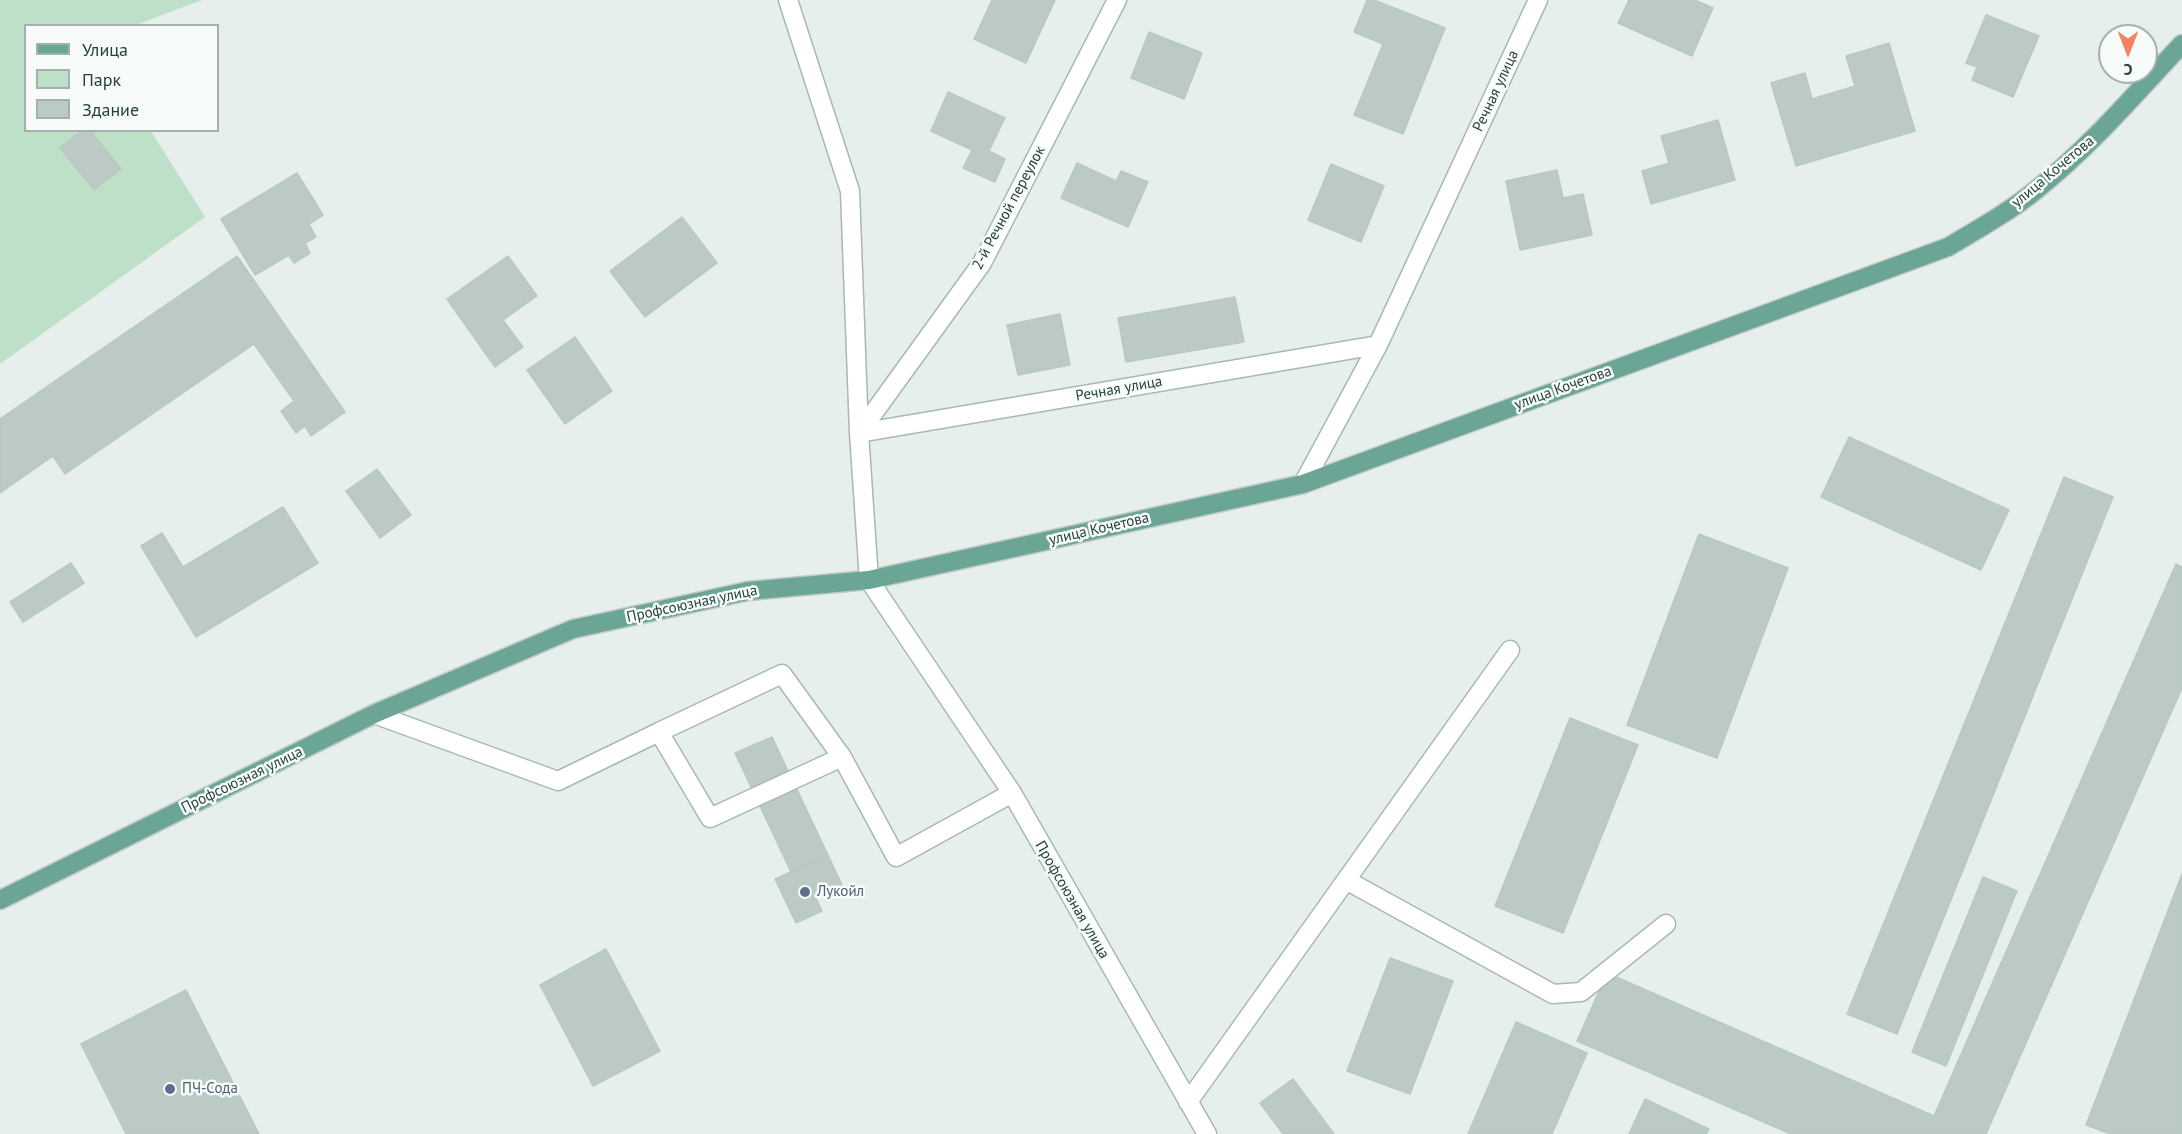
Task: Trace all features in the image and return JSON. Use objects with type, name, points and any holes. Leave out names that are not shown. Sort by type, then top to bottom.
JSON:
[{"type":"main road","name":"улица Кочетова","points":[[869,580],[1304,484],[1948,247],[1994,220],[2036,190],[2090,142],[2182,44]]},
{"type":"main road","name":"Профсоюзная улица","points":[[0,900],[374,714],[573,629],[748,591],[869,580]]},
{"type":"street","points":[[788,0],[850,191],[859,433],[869,580]]},
{"type":"street","name":"2-й Речной переулок","points":[[859,433],[982,263],[1117,0]]},
{"type":"street","name":"Речная улица","points":[[1304,484],[1378,345],[1538,0]]},
{"type":"street","name":"Речная улица","points":[[859,433],[1378,345]]},
{"type":"street","name":"Профсоюзная улица","points":[[869,580],[1012,793],[1207,1134]]},
{"type":"street","points":[[1188,1102],[1510,650]]},
{"type":"street","points":[[374,714],[558,781],[782,674],[842,757],[896,857],[1012,793]]},
{"type":"street","points":[[659,732],[710,818],[842,757]]},
{"type":"street","points":[[1346,880],[1553,994],[1581,992],[1666,924]]},
{"type":"green space","points":[[0,0],[202,0],[139,24],[24,24],[24,132],[152,132],[205,217],[0,364]]},
{"type":"building","points":[[992,0],[1055,0],[1026,63],[974,39]]},
{"type":"building","points":[[1367,0],[1374,0],[1445,28],[1403,134],[1354,115],[1383,44],[1354,32]]},
{"type":"building","points":[[1629,0],[1695,0],[1713,8],[1692,56],[1618,23]]},
{"type":"building","points":[[1986,15],[2039,36],[2013,97],[1972,80],[1977,67],[1966,63]]},
{"type":"building","points":[[1149,32],[1202,53],[1184,99],[1131,78]]},
{"type":"building","points":[[1889,43],[1915,131],[1796,166],[1771,83],[1805,73],[1812,99],[1855,86],[1846,56]]},
{"type":"building","points":[[948,92],[1005,118],[989,151],[1005,159],[995,182],[963,168],[972,150],[931,131]]},
{"type":"building","points":[[1718,120],[1735,180],[1651,204],[1642,171],[1669,163],[1661,136]]},
{"type":"building","points":[[80,132],[92,132],[121,169],[94,190],[60,148]]},
{"type":"building","points":[[1077,163],[1116,181],[1121,171],[1148,182],[1128,227],[1061,198]]},
{"type":"building","points":[[1331,164],[1384,186],[1361,242],[1308,220]]},
{"type":"building","points":[[1557,170],[1563,198],[1583,194],[1592,235],[1520,250],[1506,181]]},
{"type":"building","points":[[297,173],[323,215],[309,224],[316,237],[305,243],[310,253],[294,263],[289,255],[255,275],[221,219]]},
{"type":"building","points":[[682,217],[717,263],[645,317],[610,271]]},
{"type":"building","points":[[237,256],[345,412],[311,436],[305,426],[296,433],[281,411],[294,401],[254,344],[65,474],[53,456],[0,493],[0,419]]},
{"type":"building","points":[[508,256],[537,296],[503,320],[523,347],[495,367],[447,299]]},
{"type":"building","points":[[1235,297],[1244,342],[1126,362],[1118,318]]},
{"type":"building","points":[[1060,314],[1070,365],[1018,375],[1007,325]]},
{"type":"building","points":[[575,337],[612,391],[565,424],[527,370]]},
{"type":"building","points":[[1849,437],[2009,510],[1981,570],[1821,497]]},
{"type":"building","points":[[377,469],[411,515],[380,538],[346,491]]},
{"type":"building","points":[[2064,477],[2113,497],[1897,1034],[1847,1014]]},
{"type":"building","points":[[283,507],[318,563],[196,637],[141,546],[162,533],[183,567]]},
{"type":"building","points":[[1699,534],[1788,568],[1717,758],[1627,725]]},
{"type":"building","points":[[71,563],[84,583],[23,622],[10,602]]},
{"type":"building","points":[[2176,564],[2182,567],[2182,688],[1986,1134],[1791,1134],[1577,1041],[1607,973],[1934,1116]]},
{"type":"building","points":[[1570,718],[1638,745],[1563,933],[1495,906]]},
{"type":"building","points":[[772,737],[828,855],[791,872],[735,753]]},
{"type":"building","name":"Лукойл","points":[[828,855],[842,885],[816,898],[822,911],[796,923],[775,879]]},
{"type":"building","points":[[2182,874],[2182,1134],[2110,1134],[2086,1125]]},
{"type":"building","points":[[1983,877],[2017,891],[1946,1066],[1912,1052]]},
{"type":"building","points":[[606,949],[660,1051],[593,1086],[540,985]]},
{"type":"building","points":[[1390,958],[1453,981],[1410,1094],[1347,1071]]},
{"type":"building","name":"ПЧ-Сода","points":[[186,990],[259,1134],[126,1134],[81,1044]]},
{"type":"building","points":[[1516,1022],[1587,1053],[1552,1134],[1468,1134]]},
{"type":"building","points":[[1293,1079],[1334,1134],[1283,1134],[1260,1103]]},
{"type":"building","points":[[1645,1099],[1709,1129],[1706,1134],[1629,1134]]},
{"type":"place","name":"Лукойл","points":[[805,892]]},
{"type":"place","name":"ПЧ-Сода","points":[[170,1089]]}]
